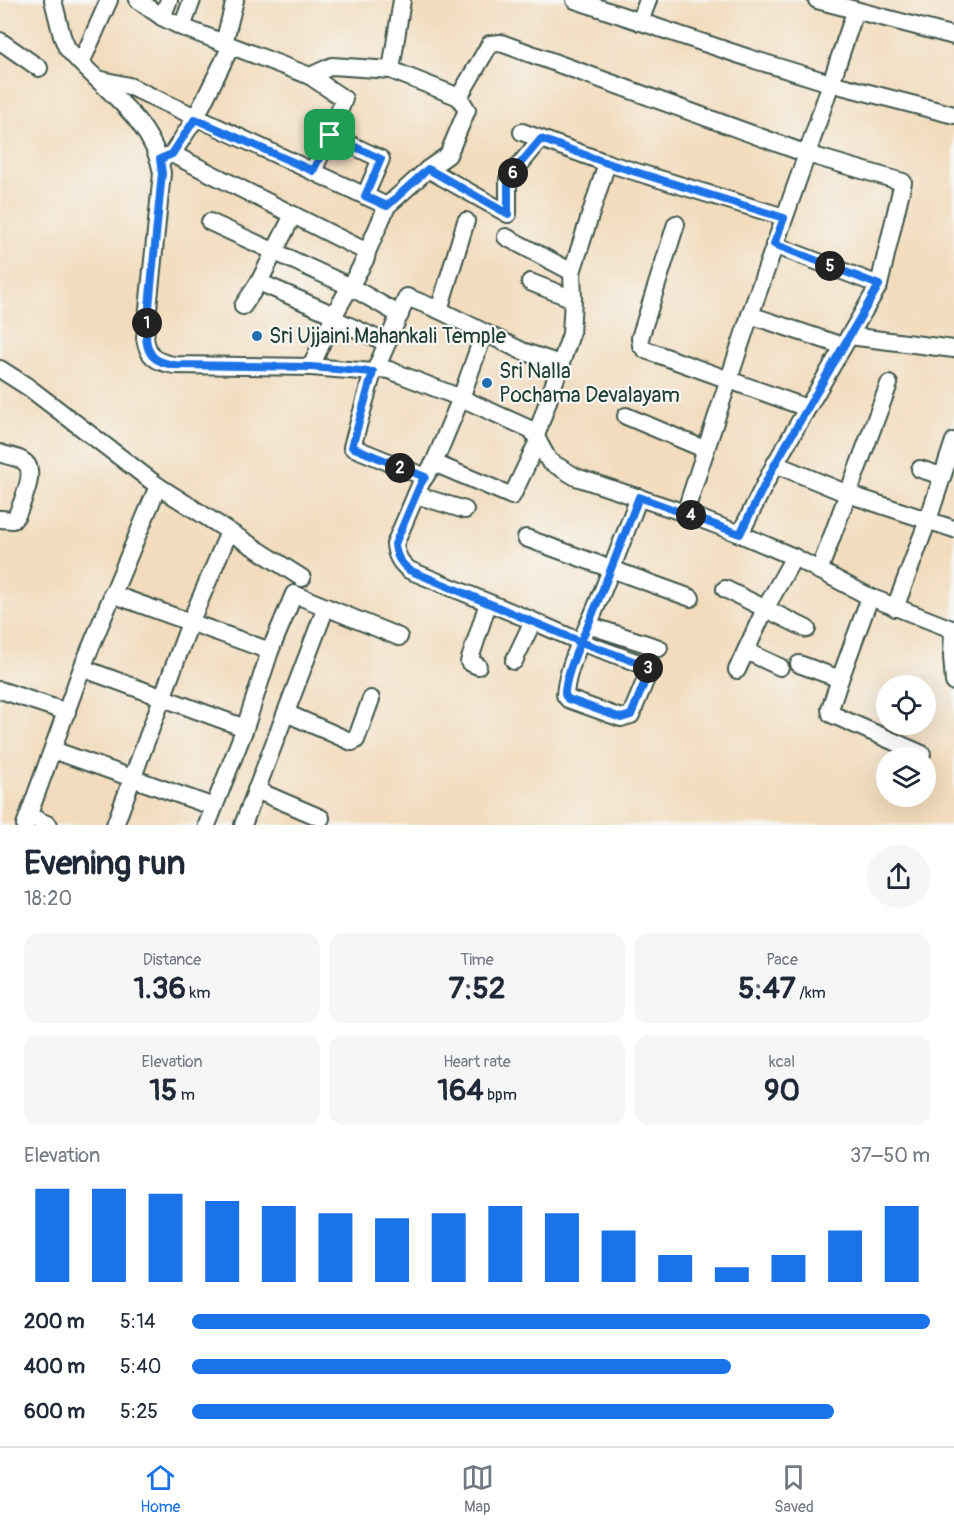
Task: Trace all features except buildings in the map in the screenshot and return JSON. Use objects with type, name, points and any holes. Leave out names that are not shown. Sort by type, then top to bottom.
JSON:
[{"type":"street","points":[[53,0],[67,48],[134,114],[153,144],[166,157],[293,215],[366,252]]},
{"type":"street","points":[[81,63],[110,0]]},
{"type":"street","points":[[138,0],[162,17],[182,27],[310,76],[344,99],[313,171]]},
{"type":"street","points":[[162,17],[169,0]]},
{"type":"street","points":[[182,27],[192,0]]},
{"type":"street","points":[[235,0],[227,45],[195,119],[166,157],[162,173],[146,338],[147,348],[152,358],[161,363],[174,365],[311,367],[374,372],[389,370],[461,398],[532,430],[549,461],[576,477],[740,534],[794,557],[870,597],[954,629],[952,656],[954,682]]},
{"type":"street","points":[[391,70],[402,0]]},
{"type":"street","points":[[575,0],[830,83],[954,115]]},
{"type":"street","points":[[640,22],[648,0]]},
{"type":"street","points":[[817,0],[855,12],[954,36]]},
{"type":"street","points":[[685,513],[704,449],[855,12]]},
{"type":"street","points":[[0,41],[39,68]]},
{"type":"street","points":[[459,97],[490,44],[501,43],[807,154],[903,182],[879,285],[775,464],[740,534]]},
{"type":"street","points":[[310,76],[332,66],[391,70],[459,97],[467,110],[448,155],[428,169],[387,206],[366,252],[366,258],[333,316],[311,367]]},
{"type":"street","points":[[97,79],[129,86],[195,119],[387,206]]},
{"type":"street","points":[[522,132],[607,163],[784,218]]},
{"type":"street","points":[[330,135],[381,159],[365,196]]},
{"type":"street","points":[[428,169],[508,214],[508,178],[541,139]]},
{"type":"street","points":[[560,364],[522,351],[439,310],[407,297],[374,372],[352,447],[512,496],[537,438],[571,334],[572,272],[607,163]]},
{"type":"street","points":[[243,306],[259,282],[293,215]]},
{"type":"street","points":[[439,310],[466,221]]},
{"type":"street","points":[[210,222],[351,287],[400,315]]},
{"type":"street","points":[[676,224],[640,338],[641,345],[646,350],[807,408]]},
{"type":"street","points":[[506,237],[572,272]]},
{"type":"street","points":[[774,244],[879,285]]},
{"type":"street","points":[[259,282],[387,344]]},
{"type":"street","points":[[530,282],[573,299]]},
{"type":"street","points":[[750,315],[846,341],[954,350]]},
{"type":"street","points":[[484,333],[461,398],[395,544],[396,553],[399,561],[409,570],[581,642],[644,665],[648,668],[648,674],[631,715],[621,718],[568,699],[565,695],[581,642],[639,497]]},
{"type":"street","points":[[0,369],[28,387],[158,486],[302,578]]},
{"type":"street","points":[[819,571],[889,384]]},
{"type":"street","points":[[626,416],[704,449]]},
{"type":"street","points":[[895,608],[928,520],[954,441]]},
{"type":"street","points":[[0,453],[24,461],[30,473],[17,515],[13,520],[0,519]]},
{"type":"street","points":[[775,464],[848,494],[954,529]]},
{"type":"street","points":[[920,469],[942,476]]},
{"type":"street","points":[[49,825],[27,821],[82,668],[158,486]]},
{"type":"street","points":[[416,495],[465,510]]},
{"type":"street","points":[[115,825],[190,623],[229,532]]},
{"type":"street","points":[[526,538],[691,598]]},
{"type":"street","points":[[737,670],[765,609],[794,557]]},
{"type":"street","points":[[725,589],[807,629]]},
{"type":"street","points":[[112,594],[270,651]]},
{"type":"street","points":[[207,825],[245,728],[270,651],[294,594],[399,637]]},
{"type":"street","points":[[870,597],[840,679],[830,709],[831,714],[906,747]]},
{"type":"street","points":[[478,666],[468,662],[488,603]]},
{"type":"street","points":[[243,825],[326,607]]},
{"type":"street","points":[[514,661],[533,621]]},
{"type":"street","points":[[588,625],[659,648]]},
{"type":"street","points":[[746,651],[780,667]]},
{"type":"street","points":[[799,664],[840,679]]},
{"type":"street","points":[[82,668],[245,728]]},
{"type":"street","points":[[0,690],[67,712]]},
{"type":"street","points":[[286,713],[352,742],[356,740],[371,699]]},
{"type":"street","points":[[53,750],[214,807]]},
{"type":"street","points":[[256,790],[321,818]]},
{"type":"place","name":"Sri Ujjaini Mahankali Temple","points":[[257,336]]},
{"type":"place","name":"Sri Nalla Pochama Devalayam","points":[[487,383]]},
{"type":"route","points":[[330,135],[313,171],[195,119],[172,154],[160,159],[162,173],[146,338],[147,348],[152,358],[161,363],[174,365],[311,367],[373,372],[352,447],[425,477],[395,544],[399,561],[409,570],[460,592],[581,642],[644,665],[648,668],[648,674],[631,715],[626,718],[568,699],[565,695],[575,658],[581,642],[612,568],[639,497],[740,534],[775,464],[879,285],[774,244],[784,218],[607,163],[541,139],[508,178],[508,214],[428,169],[387,206],[365,196],[381,159],[330,135]]}]
